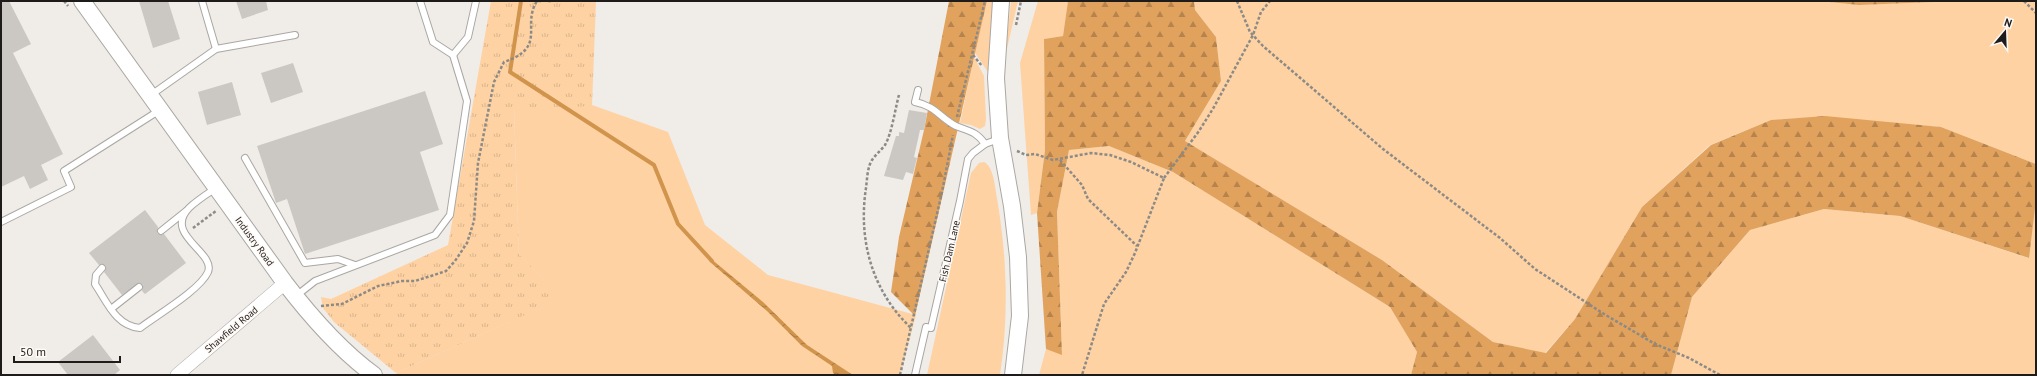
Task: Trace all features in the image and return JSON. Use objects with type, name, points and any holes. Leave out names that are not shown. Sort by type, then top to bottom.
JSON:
[{"type":"street","name":"Industry Road","points":[[82,1],[295,297],[349,354],[374,375]]},
{"type":"street","points":[[1001,1],[996,78],[1001,145],[1012,206],[1018,257],[1020,316],[1013,375]]},
{"type":"street","name":"Shawfield Road","points":[[177,375],[285,283]]},
{"type":"lane","points":[[202,1],[216,49]]},
{"type":"lane","points":[[295,297],[315,281],[435,235],[450,214],[467,101],[453,54],[433,42],[420,1]]},
{"type":"lane","points":[[453,54],[468,37],[476,1]]},
{"type":"lane","points":[[150,96],[216,49],[295,34]]},
{"type":"lane","points":[[918,90],[915,102],[927,104],[956,126],[974,132],[984,144]]},
{"type":"lane","points":[[1,222],[72,187],[64,171],[160,110]]},
{"type":"lane","name":"Fish Dam Lane","points":[[915,375],[926,327],[932,328],[960,201],[966,165],[973,153],[984,144],[1001,145]]},
{"type":"lane","points":[[245,158],[305,263],[338,259],[355,265]]},
{"type":"lane","points":[[161,231],[216,188]]},
{"type":"lane","points":[[102,268],[96,276],[95,284],[120,322],[132,327],[140,328],[199,285],[208,270],[208,263],[184,235],[182,220],[188,209]]},
{"type":"lane","points":[[111,309],[139,287]]},
{"type":"path","points":[[504,62],[518,57],[531,41],[533,7],[537,1],[541,1]]},
{"type":"path","points":[[548,1],[553,1]]},
{"type":"path","points":[[900,375],[985,1]]},
{"type":"path","points":[[1237,1],[1250,32],[1253,35],[1383,149],[1500,238],[1536,269],[1604,314],[1655,344],[1689,358],[1720,375]]},
{"type":"path","points":[[1082,375],[1104,304],[1126,272],[1163,185],[1164,178],[1211,113],[1253,35],[1261,12],[1270,1]]},
{"type":"path","points":[[2024,1],[2036,13]]},
{"type":"path","points":[[899,95],[888,139],[870,165],[865,194],[863,229],[870,265],[879,285],[892,307],[911,328]]},
{"type":"path","points":[[1001,145],[1026,155],[1035,154],[1053,160],[1091,153],[1110,155],[1130,162],[1164,178]]},
{"type":"path","points":[[1059,160],[1082,185],[1088,199],[1137,246]]},
{"type":"path","points":[[184,235],[227,203]]},
{"type":"green space","points":[[491,1],[596,1],[592,106],[514,109],[519,254],[562,298],[396,373],[334,322],[323,308],[321,297],[331,299],[448,245]]},
{"type":"green space","points":[[949,1],[987,1],[915,316],[891,292],[899,237],[924,130]]},
{"type":"green space","points":[[987,1],[993,1],[988,72],[975,53]]},
{"type":"green space","points":[[1011,1],[1018,1],[1005,57]]},
{"type":"green space","points":[[1038,1],[1068,1],[1063,36],[1044,39],[1045,150],[1037,213],[1031,215],[1020,63]]},
{"type":"green space","points":[[1068,1],[1194,1],[1195,10],[1216,37],[1221,81],[1185,141],[1382,260],[1493,342],[1546,353],[1575,319],[1642,207],[1711,145],[1771,120],[1825,116],[1941,127],[2036,164],[2036,200],[2029,258],[1900,216],[1824,209],[1750,230],[1692,297],[1671,375],[1411,375],[1417,352],[1390,307],[1173,172],[1109,146],[1069,150],[1057,212],[1062,355],[1046,349],[1037,213],[1045,150],[1044,39],[1063,36]]},
{"type":"green space","points":[[1194,1],[1819,1],[1859,5],[1959,1],[2036,1],[2036,164],[1941,127],[1819,117],[1771,120],[1710,145],[1642,207],[1575,319],[1545,353],[1493,342],[1382,260],[1185,141],[1221,81],[1216,37],[1195,10]]},
{"type":"green space","points":[[1819,1],[1959,1],[1859,5]]},
{"type":"green space","points":[[974,57],[984,76],[986,119],[985,126],[980,129],[971,125],[960,123]]},
{"type":"green space","points":[[592,105],[668,132],[705,225],[768,275],[916,315],[900,375],[399,375],[396,373],[561,298],[519,254],[514,108]]},
{"type":"green space","points":[[1109,146],[1173,172],[1390,307],[1417,352],[1411,375],[1039,375],[1046,349],[1062,354],[1057,212],[1069,150]]},
{"type":"green space","points":[[984,162],[990,168],[995,184],[1005,265],[1005,330],[1000,375],[927,375],[971,173],[979,163]]},
{"type":"green space","points":[[2036,200],[2036,375],[1671,375],[1692,297],[1750,230],[1824,209],[1900,216],[2028,258]]},
{"type":"water","points":[[710,258],[763,302],[807,345],[853,375],[836,375],[833,373],[832,366],[802,346],[767,311],[710,262],[708,259]]},
{"type":"building","points":[[1,1],[9,1],[31,44],[13,53],[63,154],[41,165],[48,180],[30,189],[24,176],[1,187]]},
{"type":"building","points":[[139,1],[168,1],[180,39],[153,48]]},
{"type":"building","points":[[236,1],[266,1],[268,10],[242,19]]},
{"type":"building","points":[[293,63],[303,92],[271,103],[261,73]]},
{"type":"building","points":[[232,82],[241,115],[207,125],[198,92]]},
{"type":"building","points":[[425,91],[443,144],[420,152],[439,210],[305,254],[287,199],[276,203],[257,146]]},
{"type":"building","points":[[909,110],[927,113],[924,130],[920,130],[914,157],[917,158],[913,174],[906,172],[903,180],[884,176],[896,136],[899,136],[899,132],[904,133]]},
{"type":"building","points":[[145,210],[158,227],[157,233],[160,235],[164,234],[186,263],[145,294],[142,291],[143,285],[139,283],[122,295],[104,272],[106,268],[105,265],[99,265],[89,253]]},
{"type":"building","points":[[93,335],[120,370],[114,375],[68,375],[58,362]]},
{"type":"waterway","points":[[521,1],[510,72],[654,165],[678,224],[712,261]]}]
